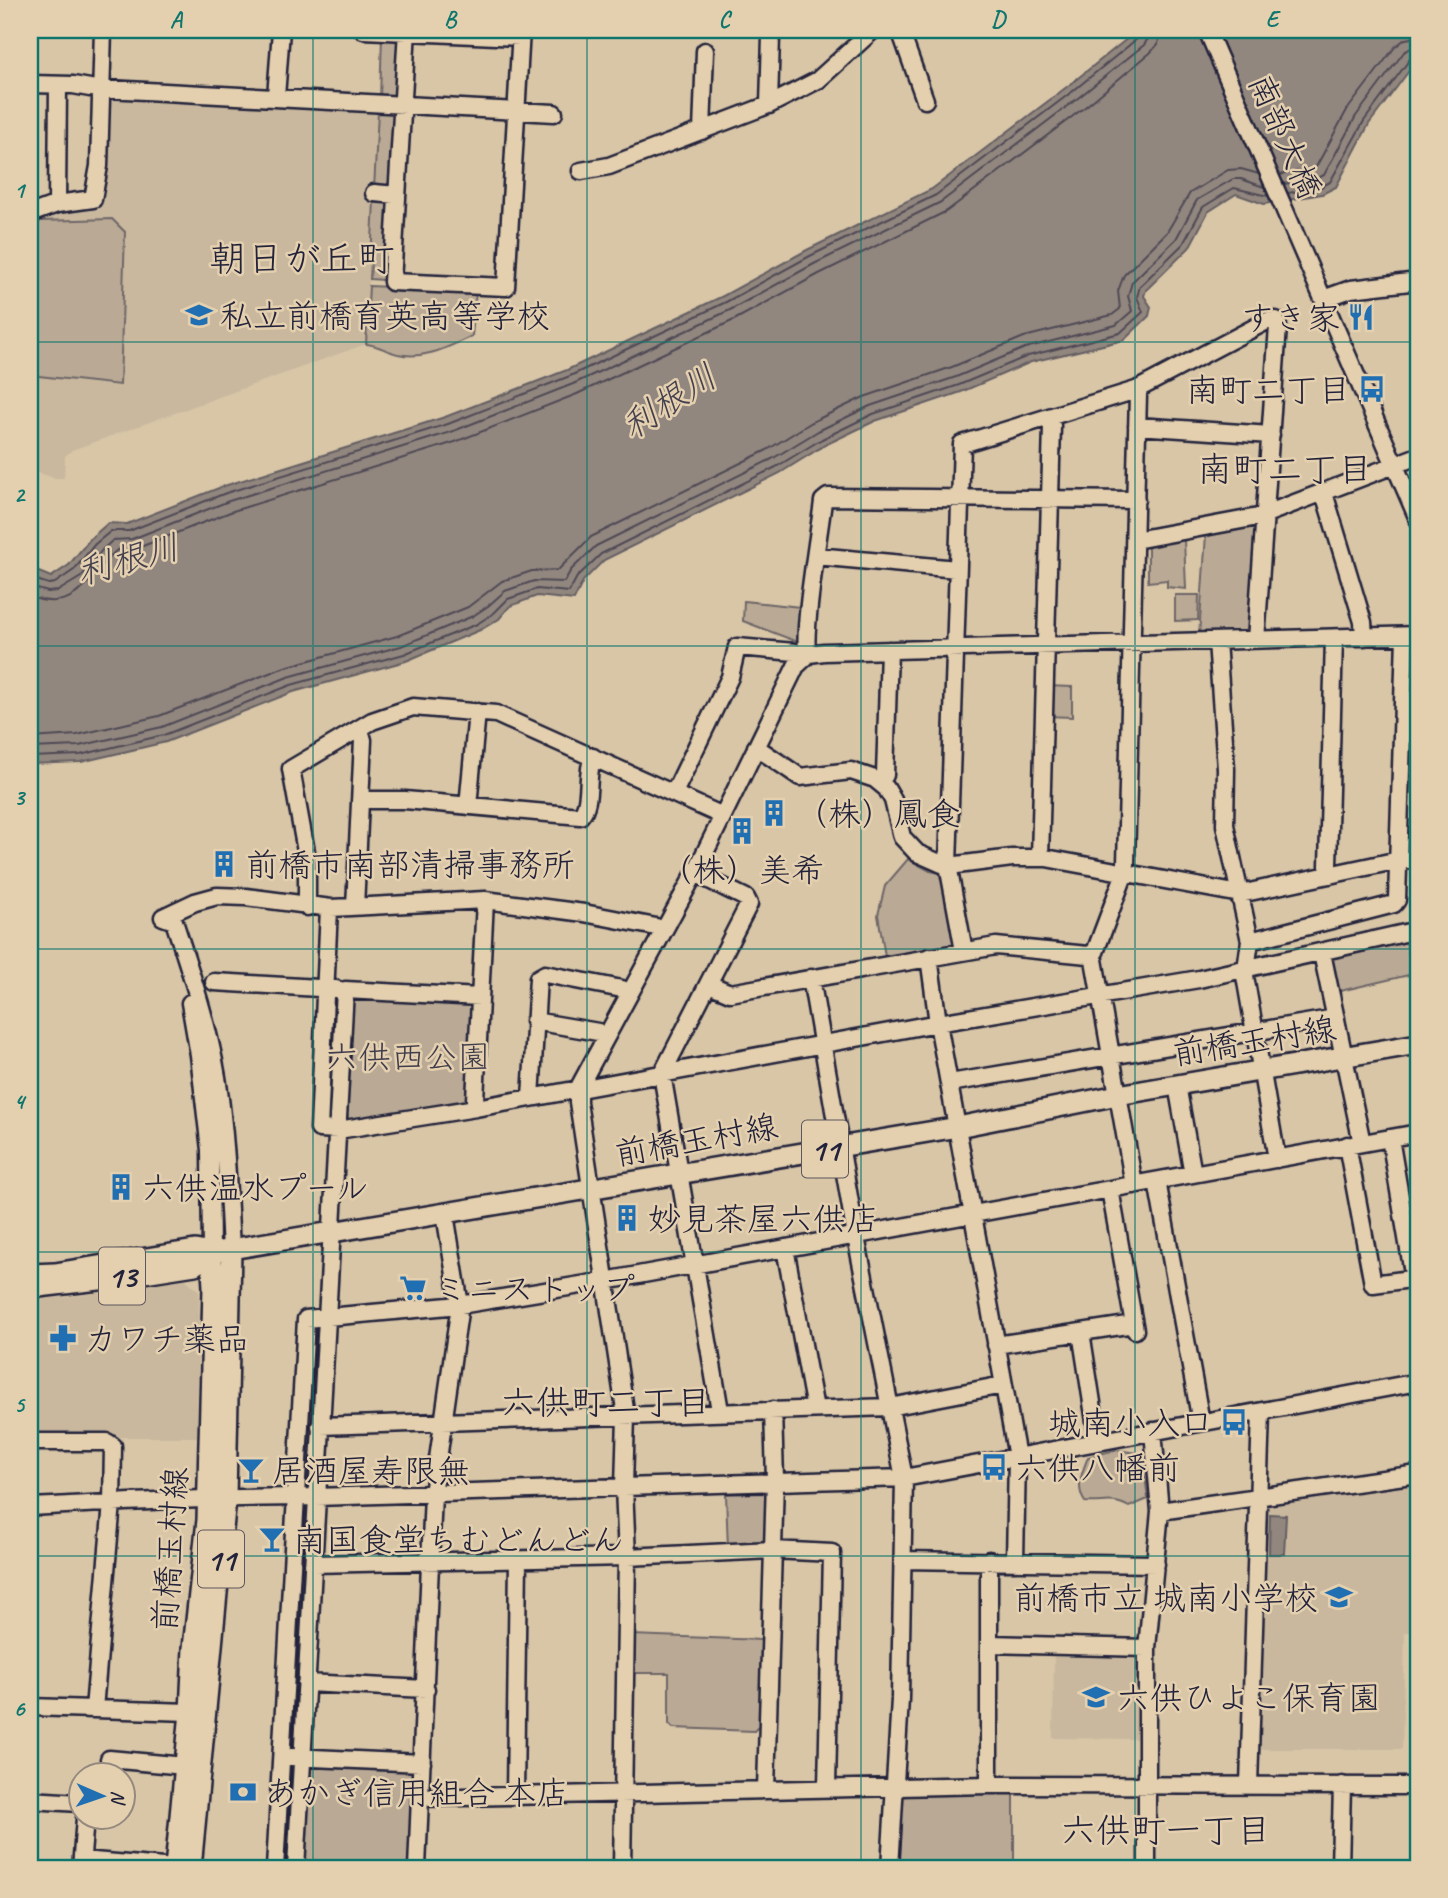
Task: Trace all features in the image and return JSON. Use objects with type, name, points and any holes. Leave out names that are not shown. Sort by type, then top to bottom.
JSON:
[{"type":"main road","name":"前橋玉村線","points":[[175,1868],[186,1766],[193,1648],[217,1499],[211,1253],[958,1127],[1177,1085],[1418,1044]]},
{"type":"main road","name":"前橋玉村線","points":[[191,1868],[217,1499],[231,1249]]},
{"type":"main road","name":"13","points":[[30,1274],[55,1273],[195,1250],[211,1253]]},
{"type":"main road","name":"13","points":[[30,1287],[99,1280],[195,1265],[211,1253]]},
{"type":"street","points":[[30,214],[57,204],[93,199],[99,166],[103,30]]},
{"type":"street","points":[[276,97],[281,30]]},
{"type":"street","points":[[363,30],[521,33],[506,287],[392,282],[407,31]]},
{"type":"street","points":[[581,172],[609,166],[769,105],[818,80],[873,30]]},
{"type":"street","points":[[900,30],[925,100]]},
{"type":"street","name":"南部大橋","points":[[1207,30],[1418,519]]},
{"type":"street","points":[[769,105],[771,36]]},
{"type":"street","points":[[702,131],[705,51]]},
{"type":"street","points":[[30,84],[554,113]]},
{"type":"street","points":[[57,204],[58,85]]},
{"type":"street","points":[[374,193],[397,195]]},
{"type":"street","points":[[1323,299],[1351,289],[1418,281]]},
{"type":"street","points":[[964,951],[948,865],[962,444],[1136,390],[1275,319],[1278,326],[1256,640]]},
{"type":"street","points":[[1134,1185],[1093,954],[1125,871],[1136,500],[1136,390]]},
{"type":"street","points":[[1040,858],[1052,426],[1050,418]]},
{"type":"street","points":[[1137,426],[1270,435]]},
{"type":"street","points":[[1135,540],[1265,515],[1418,456]]},
{"type":"street","points":[[1324,493],[1363,622],[1364,637]]},
{"type":"street","points":[[805,657],[823,501],[828,498],[1136,500]]},
{"type":"street","points":[[816,556],[957,569]]},
{"type":"street","points":[[622,1868],[627,1556],[624,1487],[626,1416],[578,1089],[695,873],[796,666],[805,657],[824,652],[1412,636],[1397,900],[1394,904],[1250,942]]},
{"type":"street","points":[[1330,875],[1328,866],[1335,638]]},
{"type":"street","points":[[1217,642],[1226,769],[1225,825],[1250,942],[1245,971],[1253,1032],[1277,1159]]},
{"type":"street","points":[[674,793],[727,683],[737,647],[796,652],[805,657]]},
{"type":"street","points":[[880,783],[885,775],[889,650]]},
{"type":"street","points":[[307,906],[307,857],[291,769],[372,721],[413,707],[503,716],[723,816]]},
{"type":"street","points":[[468,806],[477,712]]},
{"type":"street","points":[[355,907],[363,740],[360,730]]},
{"type":"street","points":[[756,747],[800,777],[854,771],[880,783],[893,800],[901,834],[912,849],[933,862],[948,865],[1012,858],[1040,858],[1125,871],[1240,894],[1399,860],[1418,860]]},
{"type":"street","points":[[360,800],[405,800],[580,816],[585,810],[593,757]]},
{"type":"street","points":[[695,873],[746,898],[749,904],[662,1074],[719,1405]]},
{"type":"street","points":[[163,917],[195,902],[217,896],[329,908],[485,900],[584,913],[656,927],[663,931]]},
{"type":"street","points":[[476,1108],[485,900]]},
{"type":"street","points":[[329,908],[319,1129],[338,1130],[476,1108],[938,1023],[1245,971],[1418,930]]},
{"type":"street","points":[[163,917],[174,922],[193,979],[213,1058],[225,1145],[231,1249]]},
{"type":"street","points":[[163,917],[186,982],[199,1055],[212,1177],[211,1253]]},
{"type":"street","points":[[709,984],[730,993],[996,946],[1093,954]]},
{"type":"street","points":[[1322,953],[1344,1058],[1371,1281],[1379,1285],[1416,1278],[1390,1138]]},
{"type":"street","points":[[929,957],[938,1023],[1017,1457],[1015,1561]]},
{"type":"street","points":[[531,1098],[536,981],[541,975],[622,989],[629,993]]},
{"type":"street","points":[[811,978],[856,1237],[904,1478],[900,1699],[890,1868]]},
{"type":"street","points":[[214,982],[480,997]]},
{"type":"street","points":[[296,1868],[345,990]]},
{"type":"street","points":[[950,1083],[1336,1017]]},
{"type":"street","points":[[534,1021],[598,1032],[605,1037]]},
{"type":"street","points":[[1177,1085],[1193,1174]]},
{"type":"street","points":[[275,1868],[306,1319],[460,1305],[605,1281],[1418,1133]]},
{"type":"street","points":[[1157,1181],[1201,1422]]},
{"type":"street","points":[[996,1345],[1135,1327],[1110,1189]]},
{"type":"street","points":[[417,1868],[433,1494],[460,1305],[445,1214]]},
{"type":"street","points":[[785,1248],[815,1409]]},
{"type":"street","points":[[1081,1332],[1098,1441]]},
{"type":"street","points":[[30,1507],[904,1478],[1418,1382]]},
{"type":"street","points":[[320,1426],[890,1406],[1003,1385]]},
{"type":"street","points":[[766,1789],[775,1482],[773,1410]]},
{"type":"street","points":[[1250,1786],[1261,1412]]},
{"type":"street","points":[[1147,1868],[1147,1648],[1160,1511],[1153,1432]]},
{"type":"street","points":[[30,1442],[111,1443],[114,1449],[112,1503],[94,1709]]},
{"type":"street","points":[[1160,1511],[1418,1474]]},
{"type":"street","points":[[313,1564],[773,1550],[832,1553],[827,1787]]},
{"type":"street","points":[[515,1796],[518,1559]]},
{"type":"street","points":[[903,1559],[1156,1564]]},
{"type":"street","points":[[989,1560],[989,1785]]},
{"type":"street","points":[[989,1644],[1147,1648]]},
{"type":"street","points":[[306,1683],[426,1689]]},
{"type":"street","points":[[30,1707],[190,1712]]},
{"type":"street","points":[[281,1756],[422,1763]]},
{"type":"street","points":[[109,1759],[186,1766]]},
{"type":"street","points":[[420,1798],[989,1785],[1418,1786]]},
{"type":"street","points":[[1340,1868],[1342,1785]]},
{"type":"street","points":[[30,1800],[66,1802]]},
{"type":"street","points":[[84,1832],[81,1864],[175,1868]]},
{"type":"shaded area","name":"私立前橋育英高等学校","points":[[109,95],[378,111],[366,344],[72,450],[65,456],[64,478],[54,478],[30,470],[30,219],[58,208],[97,205]]},
{"type":"shaded area","points":[[185,1279],[199,1291],[197,1437],[30,1437],[30,1300],[78,1296]]},
{"type":"shaded area","name":"前橋市立 城南小学校","points":[[1416,1482],[1413,1563],[1418,1564],[1418,1632],[1405,1632],[1402,1749],[1255,1749],[1264,1509],[1267,1504]]},
{"type":"shaded area","name":"六供ひよこ保育園","points":[[1054,1655],[1139,1656],[1138,1739],[1053,1738]]},
{"type":"green space","points":[[382,36],[397,36],[400,41],[397,95],[392,99],[380,99]]},
{"type":"green space","points":[[378,111],[392,112],[396,116],[392,186],[374,190]]},
{"type":"green space","points":[[374,201],[388,201],[391,204],[384,280],[370,279]]},
{"type":"green space","points":[[112,219],[125,232],[120,385],[30,375],[30,229],[41,221]]},
{"type":"green space","points":[[369,286],[476,291],[472,336],[436,351],[418,355],[398,354],[366,344]]},
{"type":"green space","points":[[1251,524],[1256,528],[1249,631],[1245,635],[1199,636],[1206,534]]},
{"type":"green space","points":[[1184,539],[1186,589],[1167,587],[1167,580],[1148,582],[1148,546]]},
{"type":"green space","points":[[1175,595],[1199,595],[1198,620],[1175,621]]},
{"type":"green space","points":[[744,601],[800,607],[798,642],[743,621]]},
{"type":"green space","points":[[1046,686],[1072,687],[1072,717],[1045,716]]},
{"type":"green space","points":[[908,859],[930,871],[945,874],[957,943],[954,947],[891,959],[885,956],[878,915],[885,886]]},
{"type":"green space","points":[[1406,940],[1413,974],[1336,992],[1328,958]]},
{"type":"green space","name":"六供西公園","points":[[357,994],[471,1000],[475,1006],[470,1099],[466,1104],[351,1124],[347,1120],[353,999]]},
{"type":"green space","points":[[1115,1450],[1138,1453],[1143,1460],[1148,1499],[1129,1507],[1112,1502],[1085,1502],[1080,1485],[1088,1457]]},
{"type":"green space","points":[[767,1493],[765,1542],[760,1547],[728,1549],[726,1494]]},
{"type":"green space","points":[[300,1509],[312,1509],[297,1750],[288,1753]]},
{"type":"green space","points":[[631,1635],[762,1640],[760,1725],[754,1731],[673,1728],[669,1724],[669,1673],[634,1673],[631,1670]]},
{"type":"green space","points":[[288,1763],[294,1763],[290,1868],[279,1868]]},
{"type":"green space","points":[[311,1763],[410,1769],[415,1774],[410,1868],[300,1868],[306,1767]]},
{"type":"green space","points":[[909,1794],[1014,1794],[1014,1868],[897,1868],[899,1800]]},
{"type":"water","name":"利根川","points":[[1138,30],[1418,30],[1418,59],[1369,124],[1336,187],[1322,194],[1264,204],[1236,194],[1208,212],[1189,248],[1146,290],[1144,296],[1151,307],[1149,316],[1124,340],[1031,362],[961,392],[875,421],[825,445],[780,473],[604,560],[583,581],[574,600],[537,596],[510,606],[499,619],[480,630],[406,661],[293,692],[166,742],[81,762],[30,764],[30,571],[51,577],[69,565],[90,539],[108,523],[127,524],[224,486],[445,417],[567,370],[723,296],[807,250],[932,189]]},
{"type":"water","points":[[1270,1514],[1286,1515],[1284,1554],[1269,1554]]},
{"type":"place","name":"私立前橋育英高等学校","points":[[199,315]]},
{"type":"place","name":"すき家","points":[[1361,317]]},
{"type":"place","name":"南町二丁目","points":[[1372,389]]},
{"type":"place","name":"（株）鳳食","points":[[774,813]]},
{"type":"place","name":"（株）美希","points":[[742,831]]},
{"type":"place","name":"前橋市南部清掃事務所","points":[[224,864]]},
{"type":"place","name":"六供温水プール","points":[[121,1187]]},
{"type":"place","name":"妙見茶屋六供店","points":[[627,1218]]},
{"type":"place","name":"ミニストップ","points":[[413,1288]]},
{"type":"place","name":"カワチ薬品","points":[[63,1338]]},
{"type":"place","name":"城南小入口","points":[[1234,1422]]},
{"type":"place","name":"六供八幡前","points":[[994,1467]]},
{"type":"place","name":"居酒屋寿限無","points":[[251,1470]]},
{"type":"place","name":"南国食堂ちむどんどん","points":[[272,1539]]},
{"type":"place","name":"前橋市立 城南小学校","points":[[1339,1597]]},
{"type":"place","name":"六供ひよこ保育園","points":[[1096,1697]]},
{"type":"place","name":"あかぎ信用組合 本店","points":[[243,1792]]},
{"type":"district","name":"朝日が丘町","points":[[302,258]]},
{"type":"district","name":"南町二丁目","points":[[1285,469]]},
{"type":"district","name":"六供町二丁目","points":[[606,1402]]},
{"type":"district","name":"六供町一丁目","points":[[1166,1830]]}]
